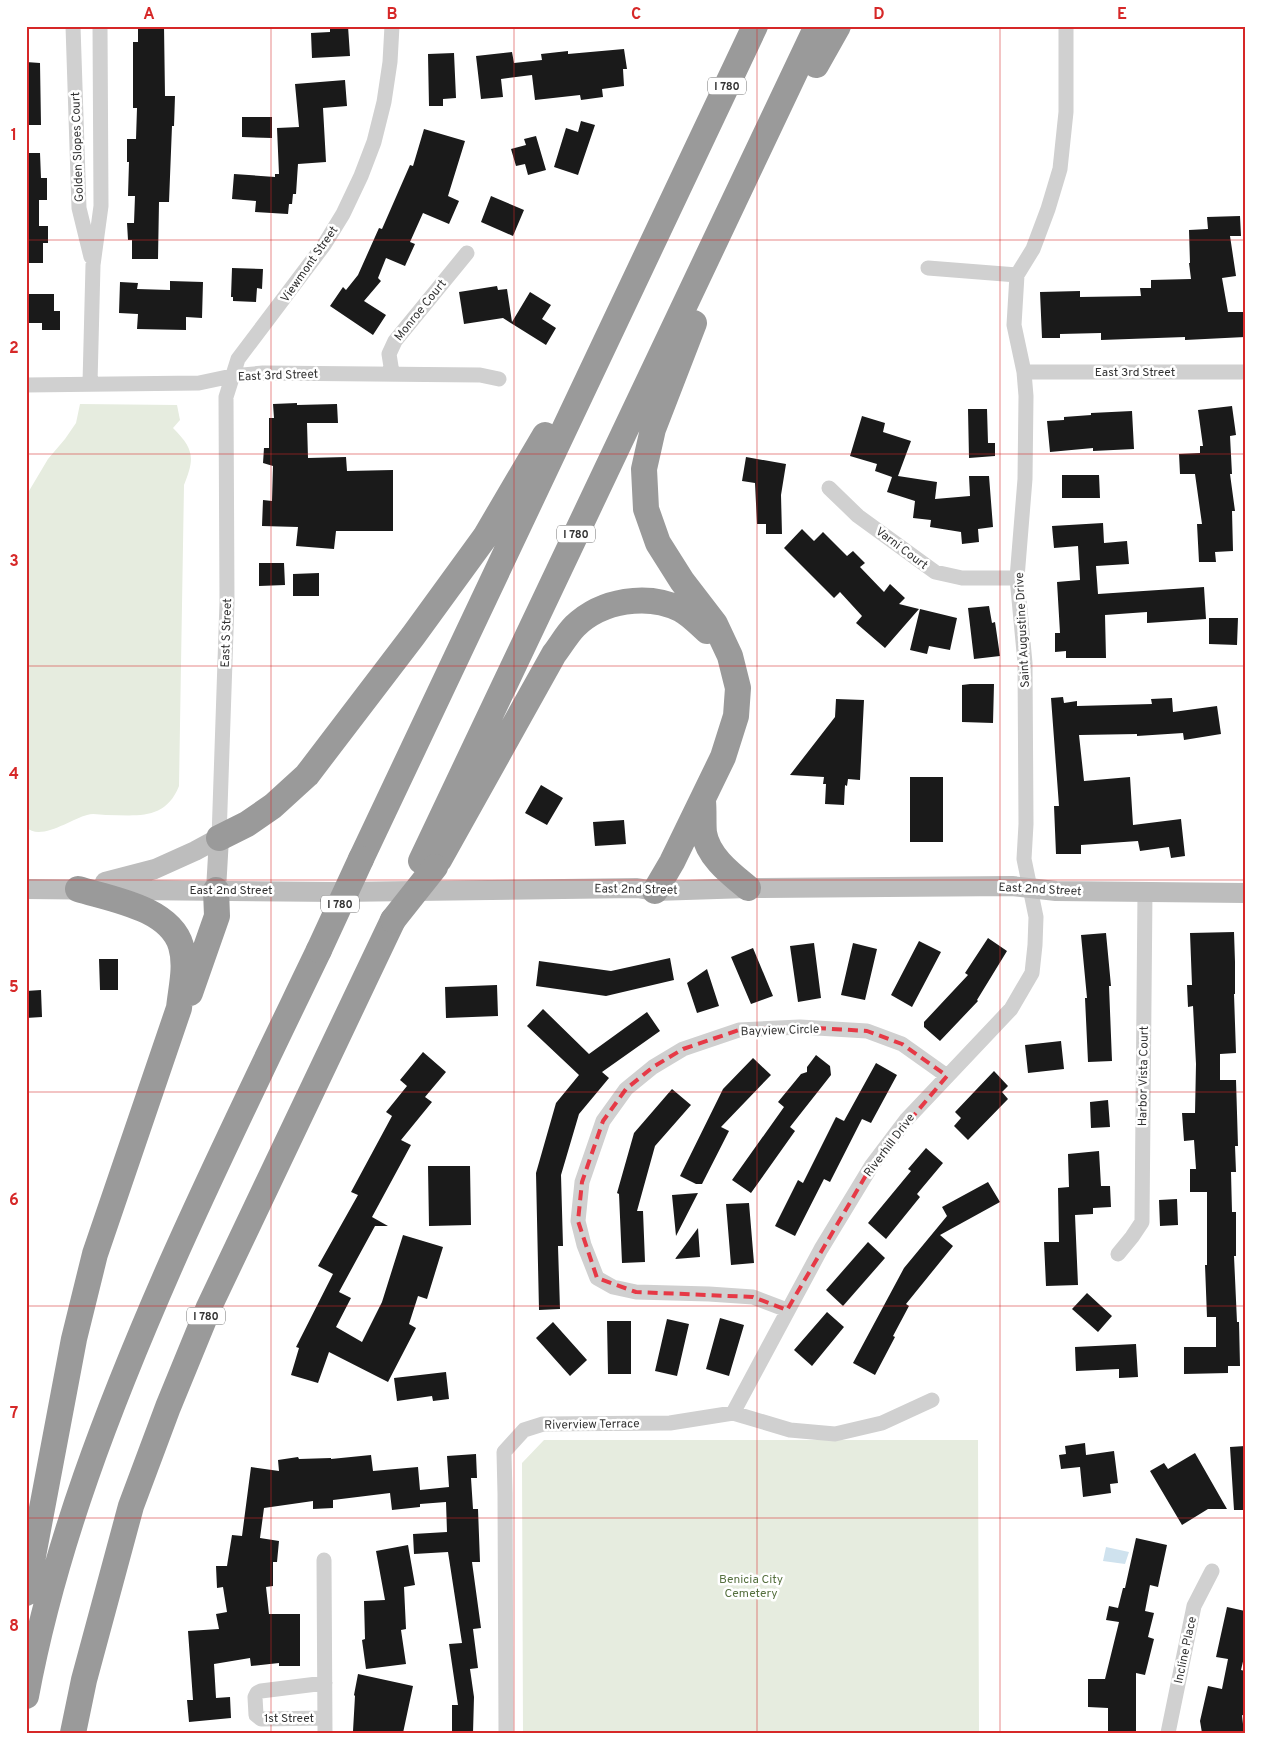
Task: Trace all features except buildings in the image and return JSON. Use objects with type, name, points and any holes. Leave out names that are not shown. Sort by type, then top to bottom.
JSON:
[{"type":"highway","points":[[698,146],[729,50],[739,26]]},
{"type":"highway","name":"I 780","points":[[26,1696],[52,1587],[78,1501],[131,1354],[192,1219],[361,859],[755,26]]},
{"type":"highway","name":"I 780","points":[[73,1733],[84,1680],[131,1506],[168,1406],[209,1307],[393,920],[428,864],[817,26]]},
{"type":"highway","points":[[766,135],[806,82],[838,26]]},
{"type":"highway","points":[[655,891],[672,862],[723,757],[736,716],[738,688],[730,656],[715,624],[682,581],[658,544],[646,509],[644,469],[653,429],[718,266],[731,208]]},
{"type":"highway","points":[[219,838],[246,824],[273,806],[307,775],[407,644],[485,537],[554,419],[605,345]]},
{"type":"highway","points":[[428,864],[554,654],[575,626],[596,610],[624,601],[653,601],[681,609],[722,642]]},
{"type":"highway","points":[[703,798],[704,834],[710,850],[730,874],[748,888]]},
{"type":"highway","points":[[26,1592],[74,1339],[95,1254],[179,1008],[184,967],[181,946],[172,928],[161,918],[139,908],[78,889]]},
{"type":"highway","points":[[179,1008],[190,992],[217,916],[216,890]]},
{"type":"main road","points":[[78,889],[154,869],[196,851],[219,838]]},
{"type":"main road","name":"East S Street","points":[[216,890],[219,838]]},
{"type":"main road","name":"East 2nd Street","points":[[26,889],[338,892],[637,888],[655,891],[748,888],[1012,886],[1056,891],[1245,893]]},
{"type":"street","name":"Golden Slopes Court","points":[[73,26],[79,208],[93,265]]},
{"type":"street","name":"Golden Slopes Court","points":[[90,383],[93,265],[101,206],[100,26]]},
{"type":"street","name":"Viewmont Street","points":[[232,376],[238,359],[324,245],[343,214],[362,176],[374,142],[384,102],[390,62],[392,26]]},
{"type":"street","points":[[928,268],[1017,274],[1033,249],[1060,169],[1066,112],[1066,26]]},
{"type":"street","name":"Monroe Court","points":[[392,373],[389,354],[394,341],[467,253]]},
{"type":"street","name":"Saint Augustine Drive","points":[[1017,274],[1014,325],[1024,372],[1025,479],[1017,578],[1025,663],[1026,824],[1024,859],[1030,888]]},
{"type":"street","name":"East 3rd Street","points":[[1024,372],[1245,372]]},
{"type":"street","name":"East 3rd Street","points":[[26,385],[199,382],[263,373],[480,375],[499,379]]},
{"type":"street","name":"East S Street","points":[[219,838],[227,602],[226,398],[232,376]]},
{"type":"street","name":"Varni Court","points":[[829,488],[858,516],[935,572],[962,578],[1017,578]]},
{"type":"street","name":"Riverhill Drive","points":[[733,1413],[821,1249],[872,1165],[906,1120],[1011,1009],[1032,973],[1036,917],[1030,888]]},
{"type":"street","name":"Harbor Vista Court","points":[[1118,1254],[1142,1222],[1145,891]]},
{"type":"street","name":"Bayview Circle","points":[[787,1310],[754,1297],[636,1292],[613,1287],[598,1278],[584,1245],[578,1221],[582,1182],[603,1121],[626,1089],[653,1067],[683,1049],[739,1030],[800,1027],[867,1031],[902,1044],[947,1076]]},
{"type":"street","name":"Riverview Terrace","points":[[506,1733],[506,1494],[504,1452],[524,1430],[543,1424],[670,1423],[733,1413],[790,1430],[835,1434],[882,1423],[932,1400]]},
{"type":"street","points":[[324,1560],[325,1725]]},
{"type":"street","name":"Incline Place","points":[[1168,1733],[1194,1606],[1212,1571]]},
{"type":"street","name":"1st Street","points":[[325,1683],[261,1691],[255,1697],[256,1715],[261,1719],[325,1725]]},
{"type":"highlighted area","points":[[800,1027],[867,1031],[902,1044],[947,1076],[872,1165],[787,1310],[753,1297],[636,1292],[597,1278],[578,1221],[582,1182],[603,1121],[626,1089],[653,1067],[683,1049],[739,1030]]},
{"type":"green space","points":[[80,404],[177,405],[180,420],[173,428],[189,448],[191,461],[184,485],[179,786],[166,805],[158,811],[149,814],[89,814],[56,828],[39,832],[32,831],[26,827],[26,685],[28,685],[29,678],[26,678],[26,496],[48,459],[76,423]]},
{"type":"green space","name":"Benicia City Cemetery","points":[[544,1440],[978,1440],[979,1733],[523,1733],[522,1463]]},
{"type":"water","points":[[1106,1547],[1129,1552],[1125,1564],[1103,1561]]}]
